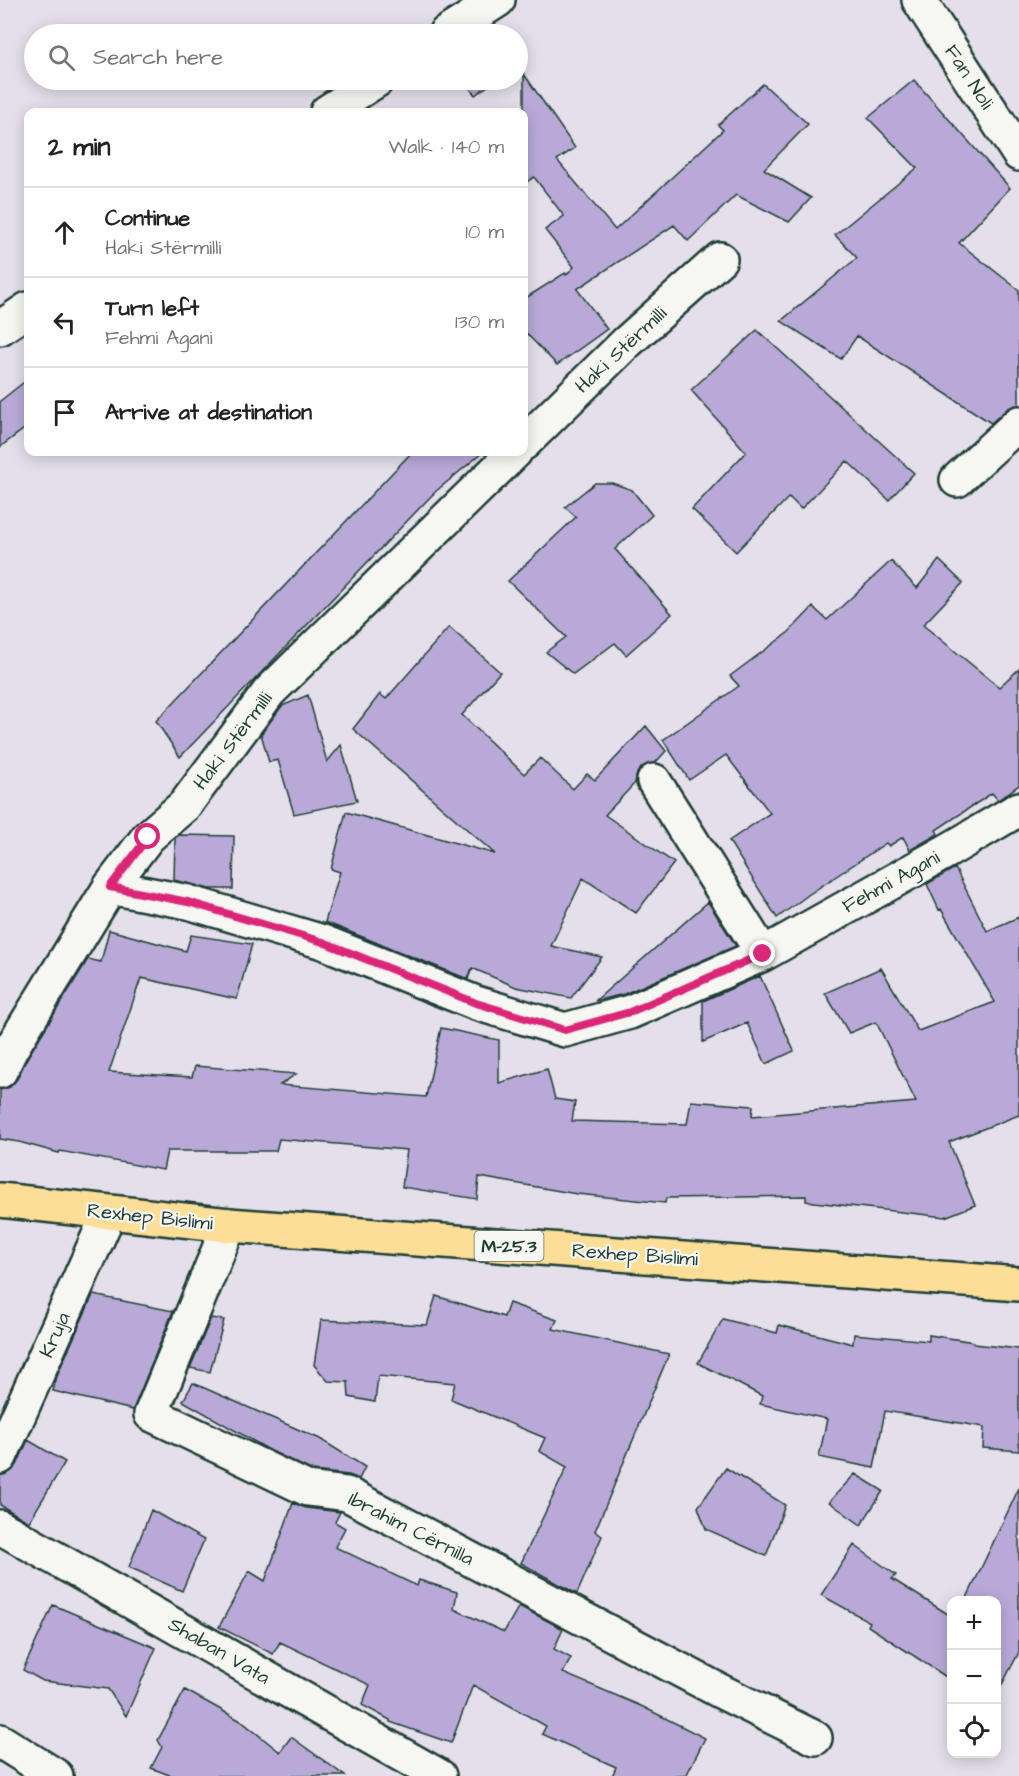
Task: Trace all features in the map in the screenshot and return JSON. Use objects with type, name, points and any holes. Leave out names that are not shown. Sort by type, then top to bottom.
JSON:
[{"type":"main road","name":"Rexhep Bislimi","points":[[0,1200],[229,1225],[1019,1284]]},
{"type":"street","points":[[461,24],[498,0]]},
{"type":"street","name":"Fan Noli","points":[[919,0],[1019,154]]},
{"type":"street","points":[[333,108],[361,90]]},
{"type":"street","name":"Haki Stërmilli","points":[[528,439],[626,344],[720,260]]},
{"type":"street","points":[[0,328],[24,312]]},
{"type":"street","points":[[957,480],[1019,423]]},
{"type":"street","name":"Haki Stërmilli","points":[[0,1071],[10,1049],[110,887],[148,837],[185,805],[269,692],[511,456]]},
{"type":"street","points":[[654,781],[763,954]]},
{"type":"street","name":"Fehmi Agani","points":[[110,887],[188,902],[323,942],[476,1003],[565,1030],[630,1012],[763,954],[949,850],[1019,808]]},
{"type":"street","name":"Kruja","points":[[0,1456],[109,1213]]},
{"type":"street","name":"Ibrahim Cërnilla","points":[[229,1225],[151,1414],[308,1489],[347,1494],[720,1691],[815,1738]]},
{"type":"street","name":"Shaban Vata","points":[[0,1527],[439,1776]]},
{"type":"street","points":[[0,1741],[56,1776]]},
{"type":"building","points":[[528,80],[575,148],[557,160],[615,230],[723,130],[718,125],[763,84],[808,124],[764,169],[811,198],[789,222],[736,195],[688,241],[674,225],[577,289],[607,329],[557,365],[528,335],[528,296],[565,273],[566,275],[574,267],[545,230],[564,216],[534,177],[528,181],[528,108],[524,108],[524,90],[528,90]]},
{"type":"building","points":[[914,80],[1010,188],[959,243],[1019,290],[1019,405],[1007,409],[991,423],[857,336],[841,359],[781,321],[857,258],[835,235],[917,168],[868,118]]},
{"type":"building","points":[[471,90],[482,90],[475,95]]},
{"type":"building","points":[[757,330],[914,473],[889,500],[847,461],[801,509],[789,497],[736,552],[692,509],[746,452],[691,390]]},
{"type":"building","points":[[24,382],[24,429],[0,447],[0,401]]},
{"type":"building","points":[[408,456],[478,456],[435,492],[180,757],[156,721]]},
{"type":"building","points":[[595,483],[612,483],[632,490],[652,515],[615,549],[672,614],[626,655],[615,643],[573,674],[546,652],[566,637],[508,581],[576,517],[565,507]]},
{"type":"building","points":[[939,560],[963,583],[923,625],[999,687],[1019,669],[1019,785],[998,800],[992,793],[936,830],[938,834],[910,850],[903,837],[889,846],[886,843],[777,918],[729,841],[770,813],[726,755],[689,780],[663,740],[739,686],[730,676],[789,632],[813,607],[827,620],[891,561],[917,588]]},
{"type":"building","points":[[449,627],[500,672],[462,715],[524,774],[540,758],[573,789],[587,774],[595,780],[646,726],[666,751],[655,763],[644,766],[637,773],[635,783],[605,815],[674,863],[636,913],[583,878],[551,946],[602,957],[571,998],[516,987],[472,968],[468,979],[325,922],[340,872],[331,869],[346,812],[495,854],[353,729],[380,694],[386,699]]},
{"type":"building","points":[[308,695],[327,762],[341,745],[357,801],[294,814],[278,760],[269,762],[261,734],[282,706]]},
{"type":"building","points":[[179,835],[234,836],[233,889],[209,889],[174,880],[175,838]]},
{"type":"building","points":[[955,868],[987,931],[1019,917],[1019,1115],[949,1142],[975,1205],[945,1217],[806,1201],[806,1196],[666,1198],[665,1203],[577,1194],[479,1177],[477,1199],[402,1187],[407,1150],[279,1139],[276,1151],[167,1151],[163,1170],[60,1151],[59,1153],[0,1139],[0,1090],[10,1087],[17,1079],[27,1058],[88,959],[101,962],[109,930],[186,951],[191,935],[252,944],[237,999],[141,978],[109,1072],[192,1077],[195,1066],[296,1074],[280,1085],[426,1097],[441,1028],[499,1040],[499,1083],[547,1069],[555,1099],[575,1102],[572,1121],[687,1124],[691,1101],[753,1106],[752,1116],[916,1102],[876,1022],[849,1033],[825,993],[881,968],[918,1031],[995,1002],[941,909],[939,910],[927,884]]},
{"type":"building","points":[[708,902],[736,946],[624,994],[595,1001]]},
{"type":"building","points":[[760,976],[794,1051],[766,1064],[747,1023],[703,1042],[703,1001]]},
{"type":"building","points":[[93,1295],[173,1311],[133,1410],[53,1391],[58,1373]]},
{"type":"building","points":[[436,1296],[504,1317],[509,1303],[557,1320],[553,1329],[669,1354],[595,1531],[602,1536],[577,1594],[521,1563],[567,1467],[539,1451],[545,1438],[451,1399],[455,1383],[378,1376],[375,1402],[349,1397],[348,1382],[328,1381],[314,1365],[321,1320],[427,1325]]},
{"type":"building","points":[[211,1318],[224,1320],[210,1372],[190,1368]]},
{"type":"building","points":[[723,1319],[777,1333],[779,1325],[853,1344],[854,1334],[929,1341],[929,1335],[974,1342],[974,1344],[1019,1349],[1019,1451],[983,1448],[984,1427],[885,1411],[874,1468],[819,1457],[827,1419],[760,1404],[762,1396],[698,1363]]},
{"type":"building","points":[[193,1383],[320,1439],[365,1467],[359,1479],[349,1475],[313,1471],[271,1451],[183,1401]]},
{"type":"building","points":[[28,1440],[65,1462],[29,1522],[0,1505],[0,1475],[10,1472],[17,1465]]},
{"type":"building","points":[[726,1468],[785,1505],[766,1556],[706,1529],[698,1507]]},
{"type":"building","points":[[855,1474],[883,1491],[861,1525],[829,1502]]},
{"type":"building","points":[[1019,1488],[1019,1652],[1001,1686],[1001,1596],[968,1596]]},
{"type":"building","points":[[293,1503],[306,1508],[340,1512],[335,1522],[345,1528],[335,1547],[417,1586],[419,1580],[457,1592],[454,1609],[504,1632],[519,1606],[563,1629],[554,1649],[571,1658],[563,1673],[641,1706],[705,1738],[686,1776],[612,1776],[616,1767],[542,1734],[546,1726],[473,1685],[451,1743],[390,1722],[362,1705],[370,1685],[280,1642],[273,1654],[219,1627],[249,1571],[265,1581]]},
{"type":"building","points":[[151,1510],[204,1540],[182,1591],[129,1567]]},
{"type":"building","points":[[854,1545],[896,1575],[892,1579],[947,1613],[947,1677],[868,1626],[870,1622],[821,1595]]},
{"type":"building","points":[[53,1605],[156,1648],[126,1716],[108,1689],[43,1681],[23,1670]]},
{"type":"building","points":[[185,1690],[241,1721],[280,1752],[291,1737],[345,1776],[172,1776],[151,1768],[162,1747],[158,1740]]},
{"type":"route","points":[[148,837],[110,887],[188,902],[323,942],[476,1003],[565,1030],[630,1012],[763,954]]}]
